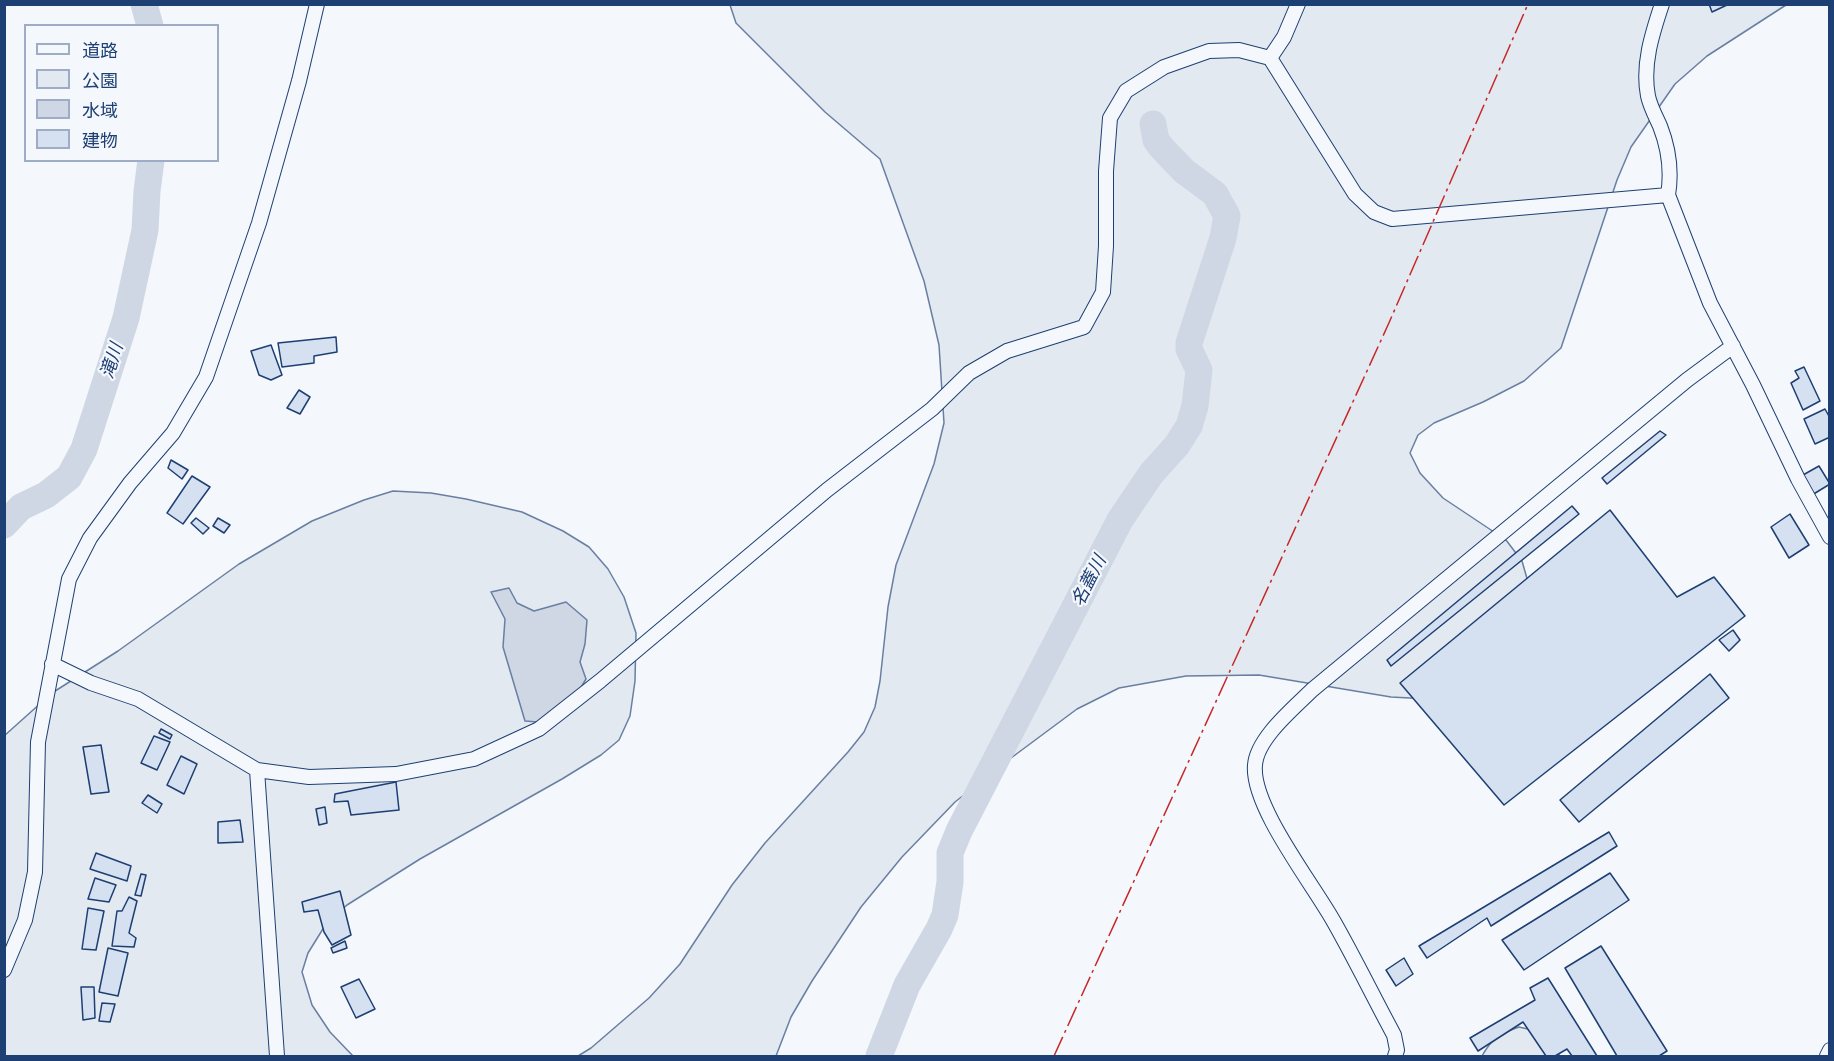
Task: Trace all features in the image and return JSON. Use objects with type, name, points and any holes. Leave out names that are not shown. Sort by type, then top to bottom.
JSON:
[{"type":"street","points":[[4,970],[25,920],[35,872],[38,742],[69,579],[90,538],[130,483],[173,433],[206,377],[259,223],[299,81],[317,4]]},
{"type":"street","points":[[1270,58],[1284,37],[1298,4]]},
{"type":"street","points":[[1662,4],[1651,38],[1646,72],[1648,98],[1668,148],[1671,178],[1668,195],[1710,303],[1798,479],[1830,537]]},
{"type":"street","points":[[52,664],[91,683],[138,699],[257,770],[309,777],[396,774],[474,759],[539,729],[600,681],[827,490],[932,408],[969,374],[1007,351],[1084,327],[1103,292],[1106,246],[1106,171],[1110,118],[1126,91],[1164,67],[1209,51],[1239,50],[1270,58],[1356,194],[1374,212],[1392,219],[1668,195]]},
{"type":"street","points":[[1395,1056],[1397,1050],[1389,1025],[1334,922],[1264,808],[1257,785],[1255,764],[1262,744],[1312,690],[1687,380],[1733,346]]},
{"type":"street","points":[[257,770],[277,1056]]},
{"type":"street","points":[[1827,1056],[1830,1050]]},
{"type":"green space","points":[[730,5],[1786,5],[1707,56],[1675,84],[1631,147],[1617,180],[1561,348],[1524,381],[1434,423],[1418,435],[1410,453],[1420,473],[1443,498],[1506,540],[1522,561],[1534,603],[1447,700],[1391,697],[1259,675],[1186,676],[1119,688],[1077,709],[1007,761],[955,802],[902,857],[861,907],[812,981],[791,1017],[776,1056],[578,1056],[591,1048],[649,998],[680,964],[732,885],[765,843],[864,732],[875,707],[880,681],[888,607],[896,565],[934,464],[944,423],[939,345],[924,281],[880,159],[825,112],[736,23]]},
{"type":"green space","points":[[393,491],[431,493],[522,512],[563,531],[589,547],[608,569],[624,597],[636,633],[635,681],[630,716],[619,740],[601,755],[562,779],[420,859],[347,905],[326,924],[308,953],[302,972],[312,1005],[330,1032],[353,1056],[5,1056],[4,736],[52,693],[118,651],[239,564],[312,521]]},
{"type":"green space","points":[[1519,1027],[1541,1032],[1560,1056],[1482,1056],[1497,1037]]},
{"type":"water","points":[[509,588],[517,603],[534,611],[566,602],[587,620],[585,644],[580,662],[586,679],[580,689],[538,722],[525,721],[503,647],[505,619],[491,592]]},
{"type":"building","points":[[1709,4],[1727,4],[1727,5],[1712,12]]},
{"type":"building","points":[[336,337],[337,352],[314,356],[314,363],[282,367],[278,343]]},
{"type":"building","points":[[271,345],[282,375],[271,380],[259,375],[251,351]]},
{"type":"building","points":[[1804,367],[1820,401],[1803,410],[1791,383],[1799,378],[1795,371]]},
{"type":"building","points":[[299,390],[310,397],[300,414],[287,408]]},
{"type":"building","points":[[1825,409],[1830,418],[1830,437],[1815,444],[1804,419]]},
{"type":"building","points":[[1660,431],[1666,435],[1607,484],[1602,478]]},
{"type":"building","points":[[171,460],[188,470],[182,479],[168,468]]},
{"type":"building","points":[[1819,466],[1830,484],[1812,495],[1803,475]]},
{"type":"building","points":[[192,476],[210,487],[183,524],[167,513]]},
{"type":"building","points":[[1572,506],[1579,514],[1391,666],[1387,660]]},
{"type":"building","points":[[1610,510],[1677,597],[1714,577],[1745,616],[1504,805],[1400,683]]},
{"type":"building","points":[[1790,514],[1809,545],[1789,558],[1771,527]]},
{"type":"building","points":[[196,518],[209,528],[203,534],[191,523]]},
{"type":"building","points":[[218,518],[230,525],[224,533],[213,526]]},
{"type":"building","points":[[1733,630],[1740,640],[1729,651],[1719,640]]},
{"type":"building","points":[[1710,674],[1729,698],[1579,822],[1560,800]]},
{"type":"building","points":[[161,729],[172,735],[170,739],[159,733]]},
{"type":"building","points":[[154,736],[170,742],[157,770],[141,763]]},
{"type":"building","points":[[101,745],[109,792],[91,794],[83,747]]},
{"type":"building","points":[[181,756],[197,764],[184,794],[167,785]]},
{"type":"building","points":[[396,782],[399,810],[351,815],[348,801],[334,802],[335,794]]},
{"type":"building","points":[[148,795],[162,804],[157,813],[142,803]]},
{"type":"building","points":[[325,807],[327,823],[319,825],[316,809]]},
{"type":"building","points":[[240,820],[243,842],[218,843],[218,822]]},
{"type":"building","points":[[1609,832],[1617,846],[1491,926],[1487,918],[1427,958],[1419,946]]},
{"type":"building","points":[[96,853],[131,866],[127,881],[90,869]]},
{"type":"building","points":[[1610,873],[1629,900],[1524,970],[1502,940]]},
{"type":"building","points":[[141,874],[146,875],[141,896],[135,895]]},
{"type":"building","points":[[95,878],[116,885],[109,902],[88,899]]},
{"type":"building","points":[[340,891],[351,935],[332,945],[324,932],[318,910],[304,912],[302,902]]},
{"type":"building","points":[[129,897],[137,901],[129,933],[136,938],[134,947],[112,946],[117,911],[122,911]]},
{"type":"building","points":[[88,908],[104,911],[96,950],[82,949]]},
{"type":"building","points":[[345,941],[347,948],[333,953],[331,948]]},
{"type":"building","points":[[1601,946],[1667,1051],[1659,1056],[1617,1056],[1565,968]]},
{"type":"building","points":[[108,948],[128,953],[118,996],[99,992]]},
{"type":"building","points":[[1404,958],[1413,974],[1396,986],[1386,970]]},
{"type":"building","points":[[1548,978],[1597,1056],[1572,1056],[1567,1049],[1555,1056],[1546,1056],[1523,1022],[1478,1051],[1470,1038],[1535,1000],[1530,988]]},
{"type":"building","points":[[359,979],[375,1009],[356,1018],[341,987]]},
{"type":"building","points":[[81,987],[94,987],[95,1018],[83,1020]]},
{"type":"building","points":[[102,1003],[115,1004],[110,1022],[99,1021]]},
{"type":"waterway","name":"滝川","points":[[144,4],[149,24]]},
{"type":"waterway","name":"名蓋川","points":[[879,1056],[907,985],[945,915],[950,882],[950,853],[959,831],[1120,520],[1151,474],[1177,445],[1189,426],[1195,406],[1199,370],[1189,349],[1189,343],[1223,238],[1227,216],[1215,194],[1184,171],[1161,147],[1156,140],[1153,124]]},
{"type":"waterway","name":"滝川","points":[[4,525],[21,507],[46,495],[69,477],[84,449],[126,318],[145,230],[151,162]]},
{"type":"power","points":[[1054,1056],[1388,325],[1528,4]]}]
